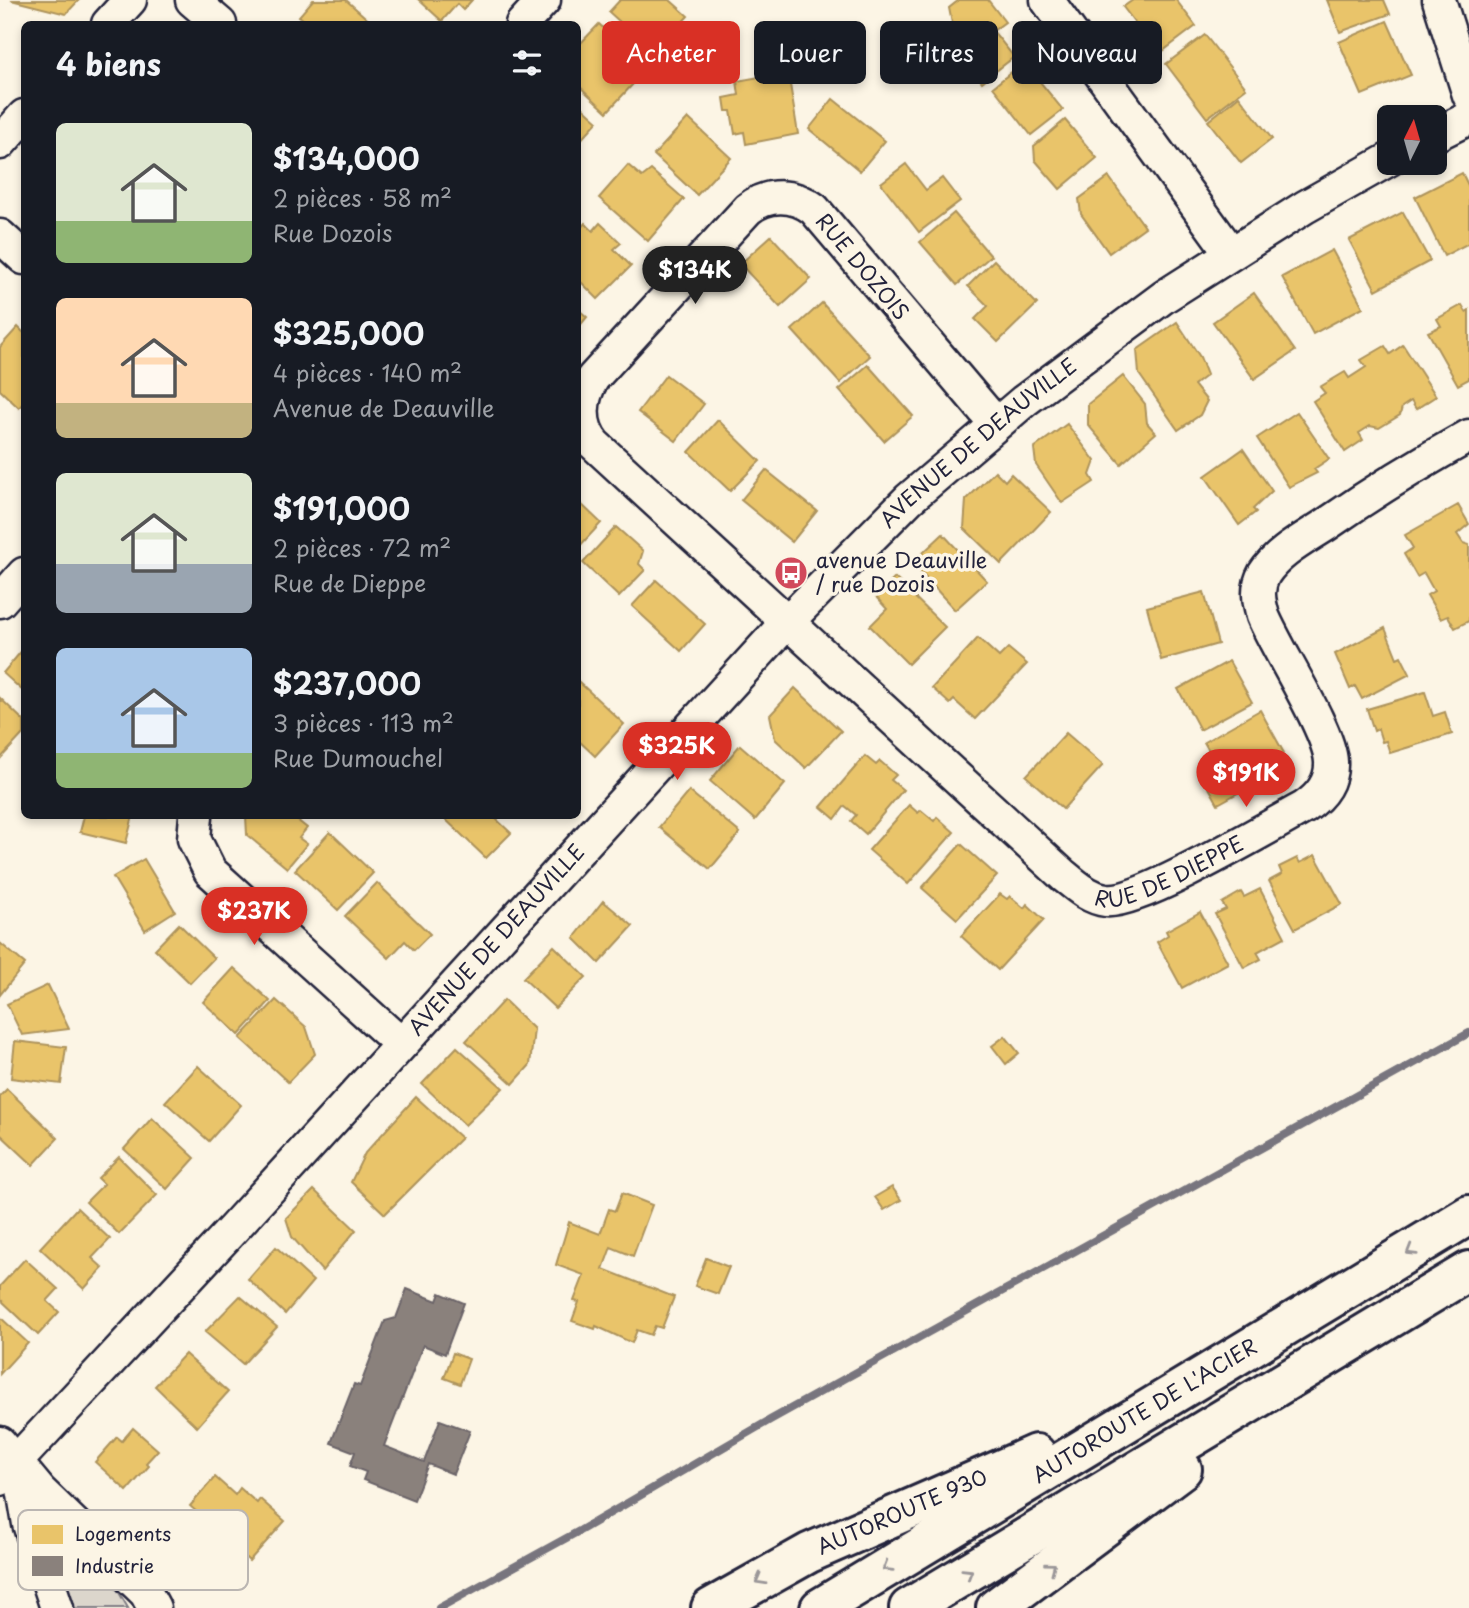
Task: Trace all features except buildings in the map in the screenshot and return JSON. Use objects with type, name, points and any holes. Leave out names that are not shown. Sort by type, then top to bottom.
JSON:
[{"type":"highway","name":"AUTOROUTE DE L'ACIER","points":[[820,1608],[1469,1215]]},
{"type":"highway","points":[[909,1608],[1469,1271]]},
{"type":"highway","points":[[996,1608],[1360,1337]]},
{"type":"highway","name":"AUTOROUTE 930","points":[[711,1608],[809,1553],[1176,1393]]},
{"type":"street","points":[[111,21],[130,0]]},
{"type":"street","points":[[192,0],[216,21]]},
{"type":"street","points":[[525,21],[544,0]]},
{"type":"street","points":[[1047,0],[1231,253]]},
{"type":"street","points":[[1439,0],[1469,95]]},
{"type":"street","points":[[1447,129],[1469,118]]},
{"type":"street","points":[[0,144],[21,120]]},
{"type":"street","name":"AVENUE DE DEAUVILLE","points":[[6,1461],[401,1044],[586,824],[891,516],[996,424],[1108,337],[1231,253],[1377,167]]},
{"type":"street","name":"RUE DOZOIS","points":[[787,622],[594,444],[586,434],[583,422],[584,398],[593,378],[748,209],[757,202],[779,197],[804,201],[814,209],[996,424]]},
{"type":"street","points":[[0,236],[21,255]]},
{"type":"street","name":"RUE DE DIEPPE","points":[[787,622],[1085,893],[1108,901],[1130,898],[1306,807],[1321,793],[1330,774],[1328,744],[1263,616],[1259,602],[1265,572],[1288,550],[1378,489],[1469,436]]},
{"type":"street","points":[[0,601],[21,577]]},
{"type":"street","points":[[196,819],[194,839],[210,871],[401,1044]]},
{"type":"street","points":[[6,1461],[24,1510]]},
{"type":"street","points":[[6,1461],[60,1510]]},
{"type":"street","points":[[51,1590],[57,1608]]},
{"type":"street","points":[[143,1590],[154,1608]]},
{"type":"shaded area","points":[[65,1590],[118,1590],[128,1608],[72,1608]]},
{"type":"waterway","points":[[439,1608],[581,1530],[770,1420],[1469,1033]]},
{"type":"place","name":"avenue Deauville / rue Dozois","points":[[791,573]]}]
